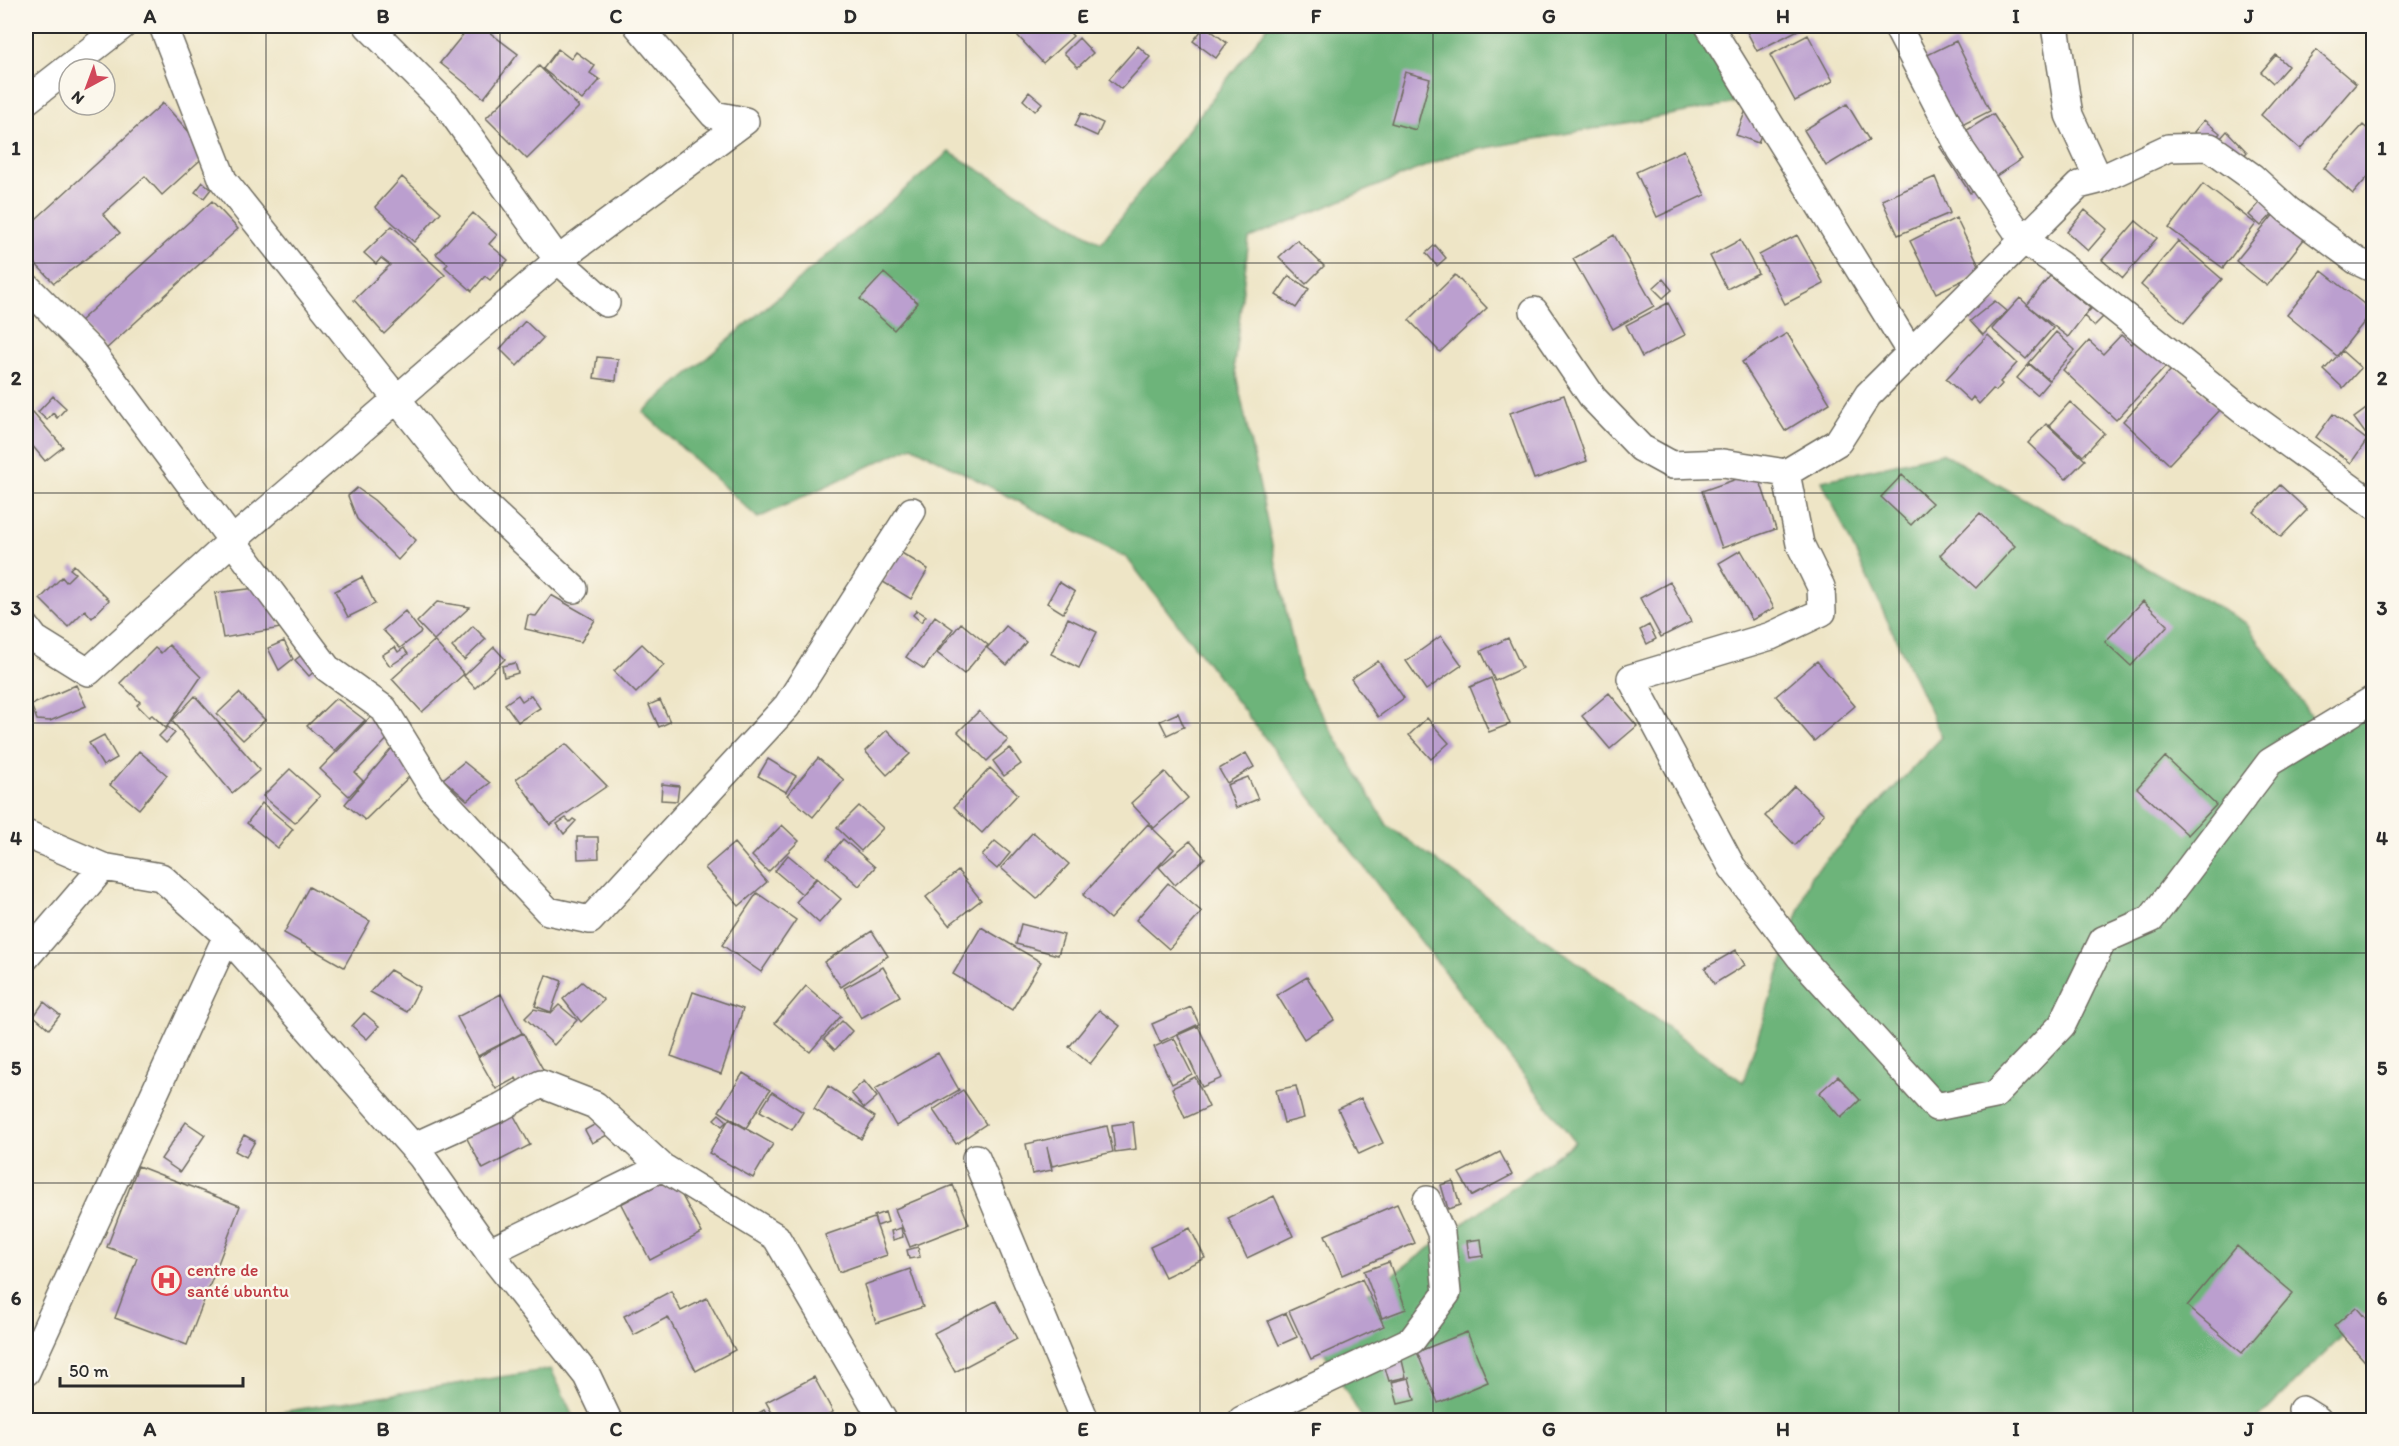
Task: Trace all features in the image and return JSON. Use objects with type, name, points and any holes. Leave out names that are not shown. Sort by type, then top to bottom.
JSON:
[{"type":"street","points":[[26,101],[122,26]]},
{"type":"street","points":[[163,26],[224,180],[469,490],[574,589]]},
{"type":"street","points":[[368,26],[446,104],[558,260],[606,303]]},
{"type":"street","points":[[26,627],[35,639],[88,672],[233,540],[558,260],[745,121],[714,115],[638,26]]},
{"type":"street","points":[[1709,26],[1911,353]]},
{"type":"street","points":[[1897,26],[1961,150],[2023,240],[2060,265],[2241,409],[2373,505]]},
{"type":"street","points":[[2055,26],[2069,115],[2099,180]]},
{"type":"street","points":[[1534,311],[1593,398],[1641,448],[1672,465],[1723,463],[1786,473],[1838,442],[1868,395],[2079,185],[2099,180],[2168,148],[2210,147],[2252,177],[2288,210],[2357,261],[2373,269]]},
{"type":"street","points":[[26,286],[91,351],[327,668],[384,709],[433,789],[548,912],[590,920],[787,706],[912,511]]},
{"type":"street","points":[[1786,473],[1800,544],[1821,587],[1822,612],[1771,636],[1630,678],[1732,867],[1800,957],[1936,1107],[1995,1095],[2062,1025],[2103,940],[2151,919],[2270,762],[2373,699]]},
{"type":"street","points":[[26,834],[103,867],[161,878],[226,936],[413,1147],[489,1252],[587,1376],[608,1420]]},
{"type":"street","points":[[26,957],[103,867]]},
{"type":"street","points":[[26,1372],[226,936]]},
{"type":"street","points":[[413,1147],[501,1107],[541,1084],[595,1105],[662,1167],[776,1237],[883,1420]]},
{"type":"street","points":[[976,1158],[1085,1420]]},
{"type":"street","points":[[489,1252],[662,1167]]},
{"type":"street","points":[[1242,1420],[1413,1340],[1447,1293],[1441,1233],[1427,1200]]},
{"type":"green space","points":[[1268,26],[1693,26],[1742,102],[1458,153],[1249,238],[1234,365],[1300,677],[1387,825],[1743,1082],[1810,877],[1942,737],[1822,481],[1942,453],[2246,623],[2320,730],[2373,708],[2373,1306],[2257,1420],[1363,1420],[1313,1333],[1575,1142],[1127,558],[912,446],[758,518],[643,412],[949,152],[1101,243]]},
{"type":"green space","points":[[551,1369],[575,1420],[230,1420]]},
{"type":"building","points":[[470,26],[481,26],[518,54],[484,98],[440,63]]},
{"type":"building","points":[[1027,26],[1064,26],[1073,36],[1043,63],[1017,35]]},
{"type":"building","points":[[1205,26],[1227,43],[1216,58],[1193,41]]},
{"type":"building","points":[[1744,26],[1798,26],[1800,29],[1757,51]]},
{"type":"building","points":[[1808,35],[1833,81],[1795,101],[1770,55]]},
{"type":"building","points":[[1079,38],[1093,53],[1078,67],[1064,53]]},
{"type":"building","points":[[1956,41],[1990,111],[1946,133],[1911,63]]},
{"type":"building","points":[[1138,46],[1150,57],[1121,89],[1109,79]]},
{"type":"building","points":[[558,49],[571,59],[576,52],[595,66],[590,73],[600,80],[582,100],[543,69]]},
{"type":"building","points":[[2316,50],[2356,84],[2300,149],[2261,115]]},
{"type":"building","points":[[2276,55],[2288,66],[2273,83],[2261,72]]},
{"type":"building","points":[[539,66],[579,107],[527,159],[486,118]]},
{"type":"building","points":[[1405,72],[1430,79],[1416,130],[1391,123]]},
{"type":"building","points":[[1029,92],[1042,103],[1035,111],[1023,100]]},
{"type":"building","points":[[163,103],[208,153],[162,195],[145,176],[103,214],[120,233],[54,283],[26,254],[26,228]]},
{"type":"building","points":[[1847,104],[1869,140],[1826,166],[1804,130]]},
{"type":"building","points":[[1748,105],[1769,113],[1758,143],[1736,135]]},
{"type":"building","points":[[1081,113],[1103,123],[1097,136],[1075,126]]},
{"type":"building","points":[[1993,114],[2022,159],[1970,193],[1940,147]]},
{"type":"building","points":[[2204,120],[2220,133],[2210,146],[2194,132]]},
{"type":"building","points":[[2363,125],[2373,134],[2373,171],[2353,194],[2324,168]]},
{"type":"building","points":[[2227,131],[2247,152],[2237,164],[2219,140]]},
{"type":"building","points":[[1684,150],[1705,195],[1657,217],[1636,172]]},
{"type":"building","points":[[402,177],[441,212],[414,242],[375,207]]},
{"type":"building","points":[[1935,177],[1950,213],[1898,235],[1882,200]]},
{"type":"building","points":[[203,182],[211,189],[204,198],[195,192]]},
{"type":"building","points":[[2203,184],[2256,224],[2223,268],[2169,228]]},
{"type":"building","points":[[2264,198],[2276,210],[2261,226],[2249,215]]},
{"type":"building","points":[[212,201],[238,229],[105,350],[80,321]]},
{"type":"building","points":[[2085,210],[2107,229],[2088,251],[2067,232]]},
{"type":"building","points":[[473,213],[497,235],[489,244],[508,260],[490,280],[485,276],[472,291],[445,267],[448,264],[436,254]]},
{"type":"building","points":[[2275,213],[2305,238],[2267,286],[2236,261]]},
{"type":"building","points":[[1956,218],[1982,271],[1936,293],[1910,241]]},
{"type":"building","points":[[2136,221],[2157,238],[2123,278],[2102,260]]},
{"type":"building","points":[[392,226],[445,275],[384,334],[354,300],[390,265],[381,258],[376,264],[364,253]]},
{"type":"building","points":[[1614,235],[1654,306],[1613,329],[1573,259]]},
{"type":"building","points":[[1797,235],[1824,284],[1785,304],[1759,255]]},
{"type":"building","points":[[1297,240],[1324,266],[1306,284],[1279,257]]},
{"type":"building","points":[[1740,240],[1758,273],[1727,289],[1710,256]]},
{"type":"building","points":[[2178,241],[2222,279],[2184,323],[2141,285]]},
{"type":"building","points":[[1435,245],[1446,258],[1437,266],[1426,253]]},
{"type":"building","points":[[2322,271],[2373,311],[2337,356],[2287,315]]},
{"type":"building","points":[[884,273],[918,303],[894,330],[860,299]]},
{"type":"building","points":[[1455,275],[1487,308],[1440,352],[1409,320]]},
{"type":"building","points":[[1289,276],[1309,289],[1296,308],[1276,295]]},
{"type":"building","points":[[2050,276],[2090,308],[2068,337],[2027,305]]},
{"type":"building","points":[[1663,279],[1672,290],[1663,298],[1653,288]]},
{"type":"building","points":[[2020,298],[2053,328],[2026,359],[1992,329]]},
{"type":"building","points":[[1995,301],[2007,311],[1983,335],[1970,321]]},
{"type":"building","points":[[1668,303],[1685,335],[1642,357],[1626,325]]},
{"type":"building","points":[[2095,305],[2105,315],[2094,326],[2084,316]]},
{"type":"building","points":[[525,321],[543,338],[517,366],[500,349]]},
{"type":"building","points":[[2143,331],[2173,359],[2116,420],[2063,370],[2089,341],[2103,354],[2121,335],[2131,344]]},
{"type":"building","points":[[2056,332],[2075,350],[2049,380],[2029,363]]},
{"type":"building","points":[[1787,333],[1830,403],[1785,431],[1742,362]]},
{"type":"building","points":[[1988,335],[2017,363],[2000,382],[2002,384],[1996,391],[1993,389],[1979,404],[1973,397],[1970,401],[1946,379]]},
{"type":"building","points":[[2342,351],[2361,368],[2343,388],[2324,370]]},
{"type":"building","points":[[597,357],[618,359],[616,381],[594,378]]},
{"type":"building","points":[[2029,364],[2049,381],[2037,395],[2017,378]]},
{"type":"building","points":[[2174,367],[2220,410],[2169,464],[2123,421]]},
{"type":"building","points":[[1564,395],[1587,461],[1534,479],[1510,413]]},
{"type":"building","points":[[53,396],[66,408],[57,418],[53,413],[47,420],[38,412]]},
{"type":"building","points":[[2070,402],[2104,433],[2083,456],[2049,425]]},
{"type":"building","points":[[2373,404],[2373,444],[2354,418]]},
{"type":"building","points":[[33,412],[63,447],[45,461],[26,438],[26,418]]},
{"type":"building","points":[[2333,414],[2367,440],[2351,463],[2316,437]]},
{"type":"building","points":[[2046,424],[2085,460],[2066,479],[2028,443]]},
{"type":"building","points":[[1757,472],[1776,529],[1722,548],[1702,491]]},
{"type":"building","points":[[1902,475],[1932,503],[1911,525],[1881,497]]},
{"type":"building","points":[[2280,485],[2307,510],[2281,537],[2254,512]]},
{"type":"building","points":[[357,488],[374,500],[416,540],[398,560],[357,519],[348,496]]},
{"type":"building","points":[[1980,513],[2015,546],[1976,588],[1940,555]]},
{"type":"building","points":[[1741,550],[1774,608],[1752,620],[1719,563]]},
{"type":"building","points":[[900,552],[928,569],[911,599],[883,582]]},
{"type":"building","points":[[74,565],[109,600],[92,618],[85,610],[68,627],[40,599],[62,577],[66,582],[75,573],[70,569]]},
{"type":"building","points":[[362,577],[375,604],[348,617],[335,591]]},
{"type":"building","points":[[1059,582],[1075,592],[1063,613],[1047,603]]},
{"type":"building","points":[[1670,582],[1691,622],[1661,637],[1640,598]]},
{"type":"building","points":[[265,587],[281,628],[223,638],[215,593]]},
{"type":"building","points":[[551,595],[595,620],[581,642],[525,629],[528,615],[536,616]]},
{"type":"building","points":[[2143,601],[2168,625],[2131,666],[2105,642]]},
{"type":"building","points":[[437,602],[470,607],[434,640],[417,622]]},
{"type":"building","points":[[917,610],[926,616],[921,622],[913,615]]},
{"type":"building","points":[[405,611],[421,632],[400,648],[383,630]]},
{"type":"building","points":[[935,616],[953,629],[924,669],[906,657]]},
{"type":"building","points":[[1068,618],[1097,632],[1079,668],[1051,654]]},
{"type":"building","points":[[961,623],[988,645],[964,674],[937,653]]},
{"type":"building","points":[[1649,625],[1656,639],[1647,644],[1640,630]]},
{"type":"building","points":[[473,626],[486,639],[464,660],[452,647]]},
{"type":"building","points":[[1006,626],[1026,642],[1007,665],[987,648]]},
{"type":"building","points":[[1441,636],[1462,665],[1426,690],[1406,661]]},
{"type":"building","points":[[1508,638],[1522,668],[1495,681],[1481,651]]},
{"type":"building","points":[[284,641],[293,659],[279,670],[268,648]]},
{"type":"building","points":[[434,641],[464,674],[422,712],[392,679]]},
{"type":"building","points":[[642,644],[664,665],[636,693],[614,671]]},
{"type":"building","points":[[169,645],[201,677],[166,728],[152,715],[149,717],[137,705],[140,702],[120,683],[155,648],[161,653]]},
{"type":"building","points":[[395,647],[398,652],[404,648],[408,654],[390,666],[382,655]]},
{"type":"building","points":[[494,647],[505,659],[475,688],[464,676]]},
{"type":"building","points":[[308,650],[322,665],[309,676],[295,660]]},
{"type":"building","points":[[1378,661],[1404,698],[1378,717],[1351,679]]},
{"type":"building","points":[[1817,661],[1855,706],[1814,741],[1776,696]]},
{"type":"building","points":[[515,663],[518,673],[504,677],[502,666]]},
{"type":"building","points":[[1491,678],[1510,724],[1489,732],[1470,687]]},
{"type":"building","points":[[76,685],[86,706],[50,721],[37,720],[31,705]]},
{"type":"building","points":[[239,693],[265,720],[243,740],[217,714]]},
{"type":"building","points":[[1609,693],[1637,726],[1610,749],[1582,716]]},
{"type":"building","points":[[518,695],[522,701],[531,695],[540,708],[518,722],[505,704]]},
{"type":"building","points":[[195,696],[260,770],[232,793],[172,721]]},
{"type":"building","points":[[336,698],[365,720],[335,751],[307,726]]},
{"type":"building","points":[[660,700],[670,722],[659,727],[649,705]]},
{"type":"building","points":[[979,711],[1008,740],[987,761],[958,732]]},
{"type":"building","points":[[374,713],[394,732],[355,773],[363,781],[349,796],[320,769]]},
{"type":"building","points":[[1178,713],[1184,727],[1167,735],[1160,721]]},
{"type":"building","points":[[1427,718],[1449,743],[1431,759],[1409,735]]},
{"type":"building","points":[[168,727],[175,733],[166,743],[159,736]]},
{"type":"building","points":[[887,730],[910,754],[887,775],[865,751]]},
{"type":"building","points":[[104,735],[117,758],[103,766],[89,743]]},
{"type":"building","points":[[566,744],[607,786],[550,825],[516,779]]},
{"type":"building","points":[[392,748],[415,771],[365,820],[345,804]]},
{"type":"building","points":[[1010,748],[1021,764],[1004,776],[993,761]]},
{"type":"building","points":[[139,751],[167,775],[139,809],[110,785]]},
{"type":"building","points":[[1246,753],[1254,767],[1227,783],[1219,769]]},
{"type":"building","points":[[2165,757],[2216,805],[2188,835],[2137,788]]},
{"type":"building","points":[[818,758],[844,780],[813,817],[787,795]]},
{"type":"building","points":[[768,759],[796,776],[786,792],[758,776]]},
{"type":"building","points":[[464,762],[490,783],[467,800],[443,779]]},
{"type":"building","points":[[990,768],[1018,794],[982,833],[954,807]]},
{"type":"building","points":[[290,769],[320,796],[295,823],[263,796]]},
{"type":"building","points":[[1165,772],[1188,798],[1154,828],[1131,803]]},
{"type":"building","points":[[1248,777],[1258,799],[1236,808],[1227,785]]},
{"type":"building","points":[[662,784],[679,786],[677,801],[661,800]]},
{"type":"building","points":[[1794,786],[1824,814],[1795,845],[1765,816]]},
{"type":"building","points":[[262,803],[293,829],[278,848],[247,823]]},
{"type":"building","points":[[859,806],[883,828],[861,851],[837,828]]},
{"type":"building","points":[[566,818],[570,822],[573,819],[576,821],[564,834],[557,824]]},
{"type":"building","points":[[1148,824],[1174,849],[1110,919],[1083,895]]},
{"type":"building","points":[[782,825],[799,841],[768,872],[752,856]]},
{"type":"building","points":[[1033,832],[1069,864],[1037,899],[1001,868]]},
{"type":"building","points":[[577,837],[598,837],[599,858],[578,859]]},
{"type":"building","points":[[843,839],[875,867],[859,886],[827,858]]},
{"type":"building","points":[[995,841],[1010,853],[997,869],[982,856]]},
{"type":"building","points":[[1190,841],[1205,858],[1175,885],[1159,867]]},
{"type":"building","points":[[734,843],[767,882],[739,906],[705,868]]},
{"type":"building","points":[[788,855],[816,878],[802,894],[775,871]]},
{"type":"building","points":[[958,871],[981,900],[949,925],[926,897]]},
{"type":"building","points":[[817,878],[841,899],[819,923],[796,902]]},
{"type":"building","points":[[1168,883],[1202,912],[1169,949],[1136,920]]},
{"type":"building","points":[[309,887],[370,921],[344,967],[284,933]]},
{"type":"building","points":[[757,893],[796,920],[761,972],[722,945]]},
{"type":"building","points":[[1021,924],[1064,935],[1058,955],[1016,944]]},
{"type":"building","points":[[981,927],[1041,962],[1012,1010],[953,974]]},
{"type":"building","points":[[872,931],[888,956],[841,987],[824,962]]},
{"type":"building","points":[[1736,950],[1745,965],[1714,984],[1705,968]]},
{"type":"building","points":[[883,967],[900,996],[861,1018],[844,988]]},
{"type":"building","points":[[390,970],[420,987],[407,1012],[370,992]]},
{"type":"building","points":[[546,975],[562,981],[551,1012],[535,1006]]},
{"type":"building","points":[[1307,977],[1334,1020],[1304,1039],[1277,995]]},
{"type":"building","points":[[582,982],[604,1000],[581,1022],[563,999]]},
{"type":"building","points":[[806,986],[841,1016],[810,1052],[775,1023]]},
{"type":"building","points":[[693,992],[743,1009],[721,1074],[671,1056]]},
{"type":"building","points":[[501,994],[522,1033],[478,1056],[457,1017]]},
{"type":"building","points":[[44,1002],[60,1015],[49,1029],[34,1016]]},
{"type":"building","points":[[559,1005],[577,1020],[554,1045],[525,1018],[534,1009],[551,1013]]},
{"type":"building","points":[[1191,1007],[1199,1024],[1160,1042],[1152,1024]]},
{"type":"building","points":[[1099,1010],[1120,1026],[1090,1064],[1069,1047]]},
{"type":"building","points":[[364,1013],[379,1026],[367,1039],[352,1026]]},
{"type":"building","points":[[842,1021],[852,1031],[835,1050],[824,1039]]},
{"type":"building","points":[[1198,1026],[1222,1078],[1202,1087],[1178,1035]]},
{"type":"building","points":[[523,1033],[545,1073],[520,1086],[516,1078],[496,1089],[478,1057]]},
{"type":"building","points":[[1174,1038],[1192,1074],[1172,1084],[1154,1047]]},
{"type":"building","points":[[938,1053],[959,1090],[896,1126],[875,1089]]},
{"type":"building","points":[[743,1073],[770,1090],[746,1128],[719,1111]]},
{"type":"building","points":[[1838,1076],[1860,1100],[1841,1118],[1819,1093]]},
{"type":"building","points":[[1195,1077],[1209,1107],[1185,1118],[1172,1088]]},
{"type":"building","points":[[864,1081],[877,1097],[864,1108],[851,1093]]},
{"type":"building","points":[[828,1086],[875,1117],[861,1139],[814,1109]]},
{"type":"building","points":[[1296,1086],[1304,1118],[1284,1123],[1276,1090]]},
{"type":"building","points":[[963,1090],[986,1124],[956,1144],[933,1110]]},
{"type":"building","points":[[772,1092],[803,1112],[792,1130],[760,1111]]},
{"type":"building","points":[[1361,1098],[1383,1143],[1359,1154],[1338,1109]]},
{"type":"building","points":[[508,1105],[530,1145],[483,1169],[462,1129]]},
{"type":"building","points":[[719,1114],[727,1121],[722,1126],[714,1119]]},
{"type":"building","points":[[608,1117],[615,1131],[592,1143],[585,1130]]},
{"type":"building","points":[[729,1119],[773,1144],[753,1178],[709,1153]]},
{"type":"building","points":[[186,1122],[205,1135],[180,1172],[161,1159]]},
{"type":"building","points":[[1133,1122],[1136,1149],[1115,1152],[1112,1125]]},
{"type":"building","points":[[1107,1126],[1113,1152],[1052,1166],[1047,1147],[1052,1170],[1032,1174],[1026,1144]]},
{"type":"building","points":[[244,1135],[255,1141],[246,1157],[235,1151]]},
{"type":"building","points":[[1500,1152],[1512,1175],[1472,1196],[1459,1173]]},
{"type":"building","points":[[138,1166],[240,1206],[187,1345],[115,1318],[137,1258],[107,1247]]},
{"type":"building","points":[[672,1177],[702,1233],[650,1260],[621,1204]]},
{"type":"building","points":[[1453,1181],[1460,1205],[1448,1209],[1441,1185]]},
{"type":"building","points":[[953,1185],[969,1224],[910,1247],[895,1209]]},
{"type":"building","points":[[1274,1196],[1293,1236],[1247,1258],[1228,1218]]},
{"type":"building","points":[[1397,1204],[1415,1243],[1342,1275],[1325,1235]]},
{"type":"building","points":[[885,1212],[888,1222],[877,1226],[874,1216]]},
{"type":"building","points":[[874,1218],[887,1255],[839,1272],[825,1235]]},
{"type":"building","points":[[901,1228],[903,1237],[893,1240],[891,1231]]},
{"type":"building","points":[[1190,1228],[1205,1258],[1165,1277],[1150,1247]]},
{"type":"building","points":[[1481,1239],[1483,1256],[1469,1258],[1467,1241]]},
{"type":"building","points":[[2237,1246],[2293,1293],[2242,1353],[2187,1306]]},
{"type":"building","points":[[918,1247],[920,1257],[909,1259],[907,1250]]},
{"type":"building","points":[[1389,1262],[1406,1309],[1382,1318],[1364,1271]]},
{"type":"building","points":[[910,1269],[923,1307],[876,1323],[864,1285]]},
{"type":"building","points":[[1362,1279],[1384,1326],[1311,1359],[1289,1311]]},
{"type":"building","points":[[671,1291],[681,1311],[707,1298],[735,1350],[696,1371],[668,1317],[634,1335],[624,1316]]},
{"type":"building","points":[[996,1301],[1017,1339],[955,1372],[934,1333]]},
{"type":"building","points":[[2356,1307],[2373,1327],[2373,1364],[2370,1367],[2334,1326]]},
{"type":"building","points":[[1286,1313],[1297,1337],[1279,1345],[1268,1321]]},
{"type":"building","points":[[1467,1332],[1488,1382],[1438,1403],[1417,1352]]},
{"type":"building","points":[[1401,1356],[1406,1377],[1389,1381],[1383,1361]]},
{"type":"building","points":[[814,1377],[833,1412],[817,1420],[776,1420],[766,1402]]},
{"type":"building","points":[[1409,1378],[1415,1400],[1398,1404],[1392,1382]]},
{"type":"building","points":[[764,1410],[770,1420],[751,1420],[750,1418]]},
{"type":"place","name":"centre de santé ubuntu","points":[[166,1280]]}]
